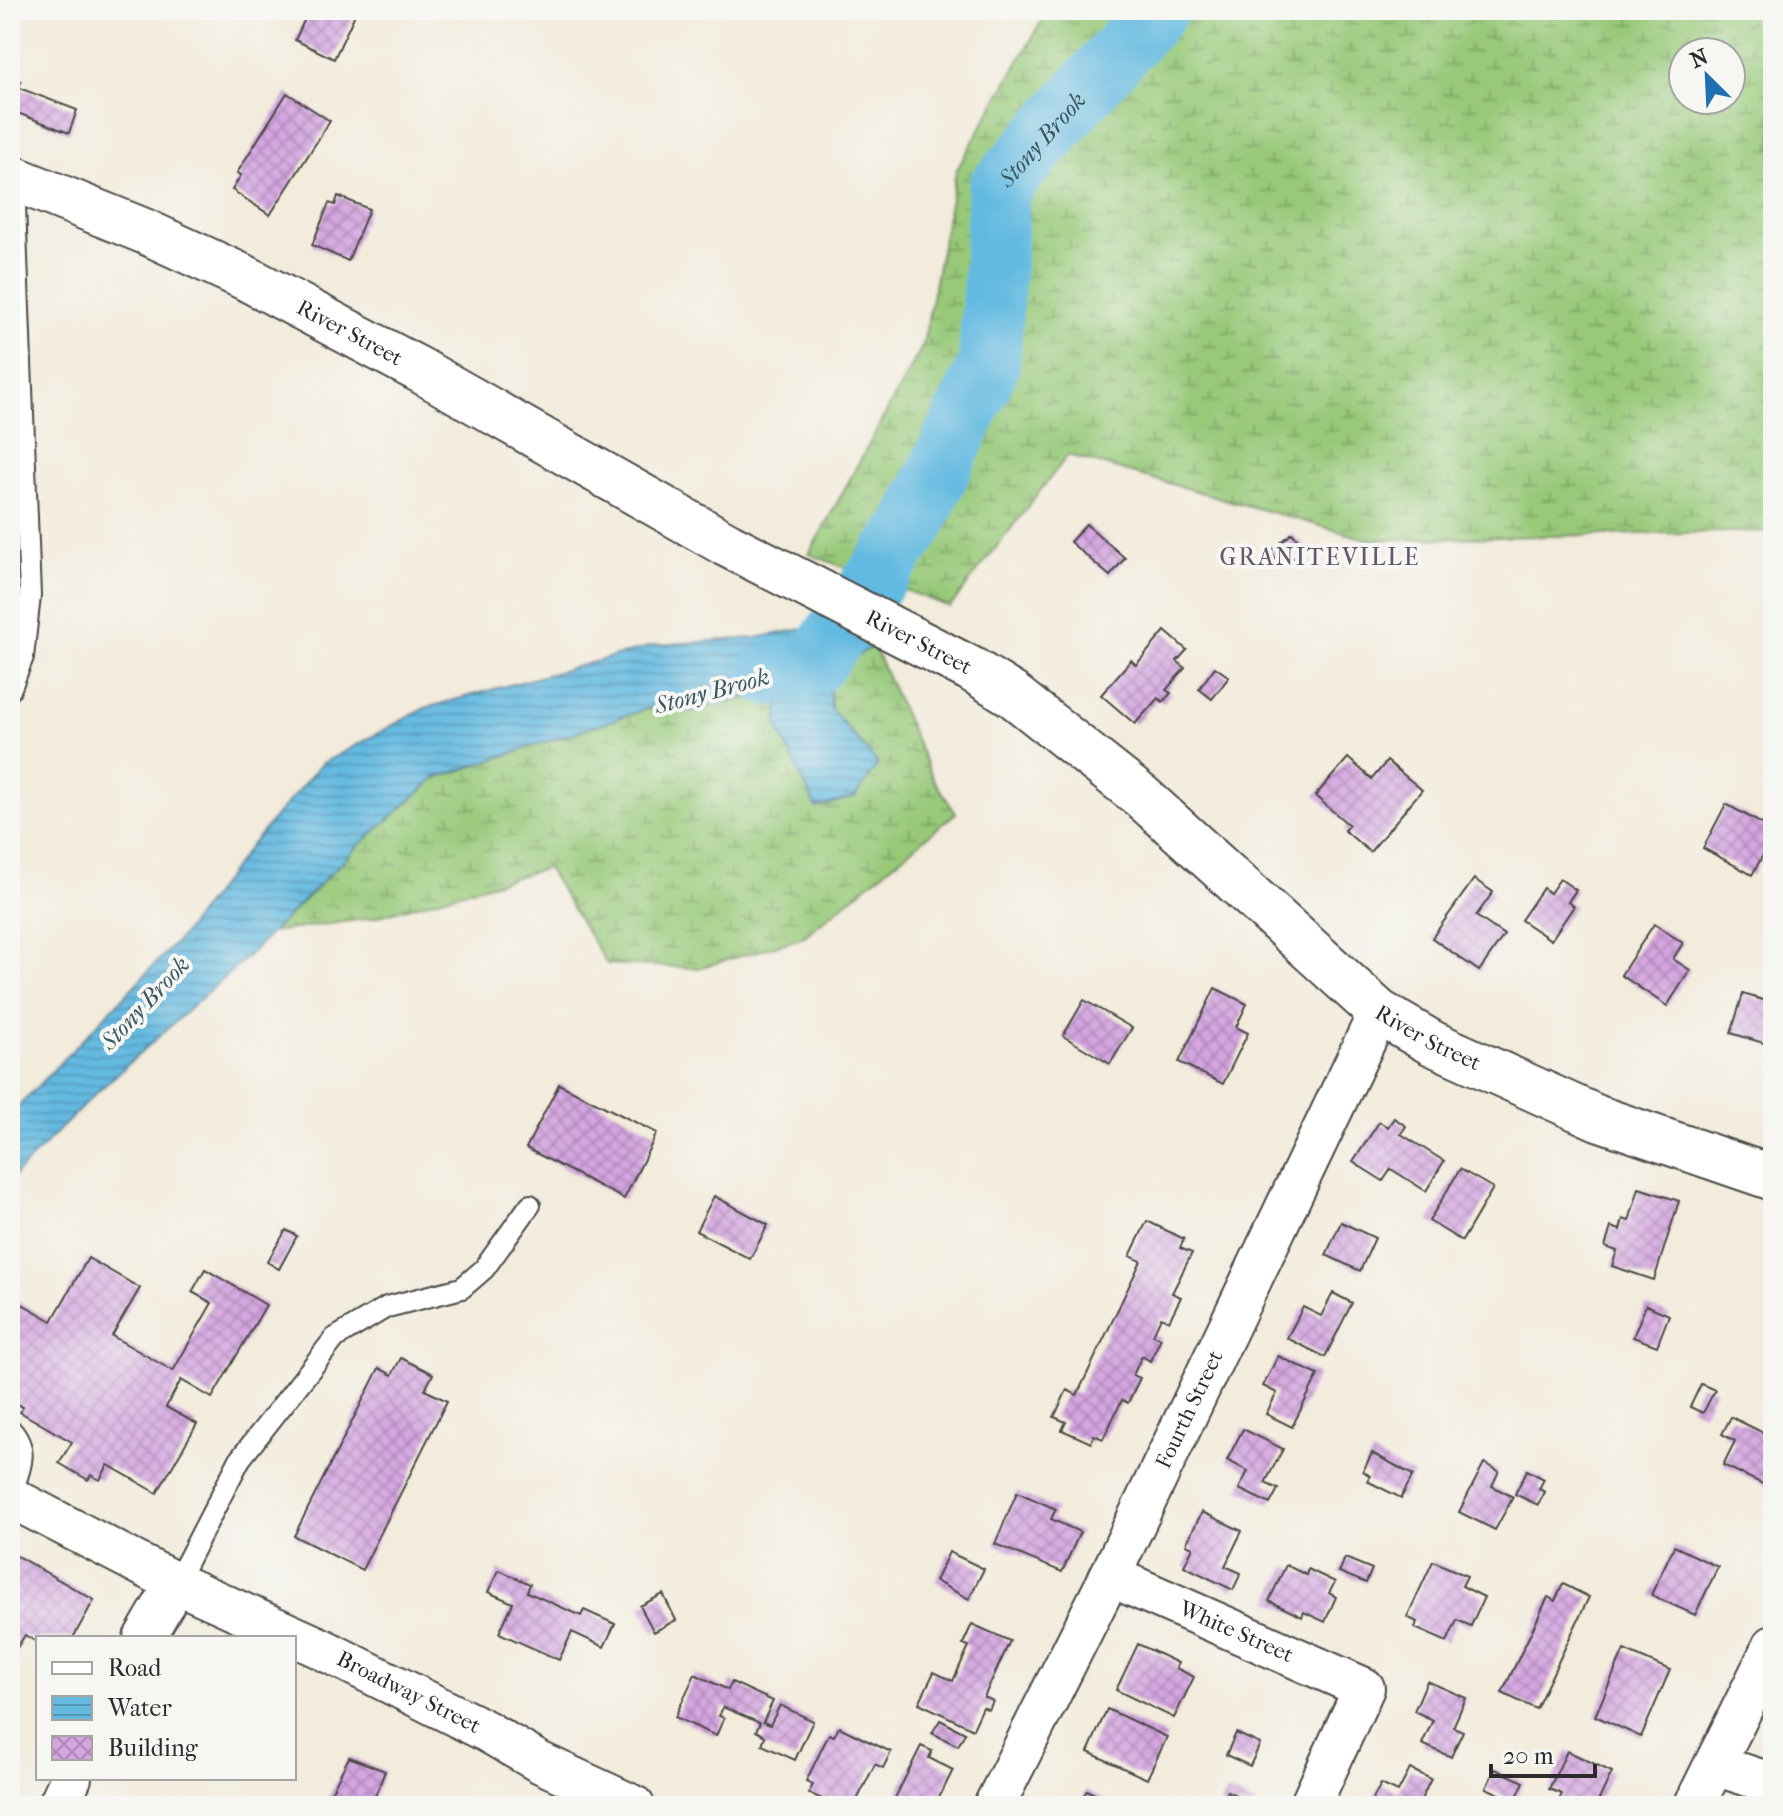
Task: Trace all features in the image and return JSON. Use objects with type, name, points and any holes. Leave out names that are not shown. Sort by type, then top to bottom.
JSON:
[{"type":"main road","name":"River Street","points":[[12,178],[144,231],[246,278],[418,369],[813,589],[971,669],[1055,724],[1185,835],[1379,1012],[1432,1043],[1545,1097],[1698,1155],[1773,1178]]},
{"type":"street","name":"Fourth Street","points":[[994,1806],[1110,1576],[1379,1012]]},
{"type":"street","name":"Broadway Street","points":[[10,1497],[176,1583],[294,1636]]},
{"type":"street","name":"White Street","points":[[1110,1576],[1364,1688],[1310,1806]]},
{"type":"street","points":[[145,1636],[176,1583]]},
{"type":"street","name":"Broadway Street","points":[[296,1637],[486,1731],[539,1762],[634,1806]]},
{"type":"street","points":[[1694,1806],[1773,1646]]},
{"type":"street","points":[[1715,1765],[1773,1784]]},
{"type":"street","points":[[58,1806],[70,1780]]},
{"type":"lane","points":[[10,690],[23,657],[30,596],[12,178]]},
{"type":"lane","points":[[176,1583],[240,1459],[335,1338],[387,1307],[462,1288],[484,1269],[530,1205]]},
{"type":"lane","points":[[10,1429],[20,1440],[24,1456],[10,1497]]},
{"type":"green space","points":[[1048,10],[1773,10],[1773,531],[1370,540],[1068,455],[950,607],[809,554],[923,345],[956,171]]},
{"type":"green space","points":[[873,645],[933,779],[956,813],[802,938],[699,968],[607,964],[547,868],[372,918],[272,932],[357,847],[434,779],[649,708],[781,690],[878,764],[831,709],[829,676]]},
{"type":"water","points":[[817,626],[873,645],[829,676],[831,709],[878,764],[855,797],[816,808],[777,726],[780,690],[692,711],[649,708],[436,778],[357,847],[248,956],[95,1094],[10,1180],[10,1115],[181,937],[251,845],[321,764],[425,708],[656,645],[756,638]]},
{"type":"building","points":[[309,10],[357,10],[334,59],[295,40]]},
{"type":"building","points":[[10,77],[21,81],[19,88],[77,110],[69,133],[10,110]]},
{"type":"building","points":[[287,93],[330,121],[270,215],[232,190],[241,175],[237,173]]},
{"type":"building","points":[[338,196],[369,209],[348,261],[312,245],[329,203],[335,205]]},
{"type":"building","points":[[1086,524],[1125,558],[1110,576],[1070,542]]},
{"type":"building","points":[[1292,533],[1306,547],[1283,567],[1270,552]]},
{"type":"building","points":[[1165,631],[1187,650],[1177,661],[1185,668],[1166,690],[1171,693],[1163,702],[1158,698],[1135,724],[1101,695],[1131,660],[1136,665]]},
{"type":"building","points":[[1215,667],[1229,677],[1212,699],[1199,689]]},
{"type":"building","points":[[1348,758],[1372,779],[1387,761],[1422,790],[1370,852],[1344,830],[1349,825],[1315,796]]},
{"type":"building","points":[[1726,804],[1773,830],[1773,837],[1752,875],[1703,848]]},
{"type":"building","points":[[1474,879],[1493,892],[1476,916],[1504,935],[1479,971],[1432,938]]},
{"type":"building","points":[[1560,879],[1576,890],[1568,902],[1574,906],[1551,940],[1521,920],[1543,888],[1550,893]]},
{"type":"building","points":[[1654,924],[1683,943],[1673,959],[1690,970],[1667,1006],[1621,975]]},
{"type":"building","points":[[1215,988],[1247,1004],[1236,1027],[1248,1033],[1223,1084],[1179,1062]]},
{"type":"building","points":[[1743,994],[1773,1003],[1773,1046],[1731,1033]]},
{"type":"building","points":[[1084,1000],[1132,1028],[1110,1064],[1063,1036]]},
{"type":"building","points":[[559,1084],[657,1133],[624,1199],[526,1148]]},
{"type":"building","points":[[1394,1118],[1406,1126],[1401,1134],[1444,1161],[1426,1191],[1391,1169],[1383,1181],[1353,1162],[1379,1122],[1388,1127]]},
{"type":"building","points":[[1460,1169],[1493,1188],[1462,1241],[1429,1221]]},
{"type":"building","points":[[1639,1188],[1679,1201],[1654,1280],[1612,1266],[1617,1251],[1605,1247],[1611,1227],[1620,1230],[1623,1219],[1629,1221]]},
{"type":"building","points":[[714,1196],[768,1225],[750,1259],[696,1231]]},
{"type":"building","points":[[1147,1221],[1184,1239],[1180,1248],[1192,1253],[1172,1293],[1181,1297],[1169,1321],[1161,1317],[1153,1335],[1161,1338],[1150,1361],[1142,1356],[1133,1375],[1140,1378],[1128,1403],[1122,1400],[1103,1439],[1094,1435],[1091,1443],[1062,1430],[1066,1422],[1054,1417],[1067,1390],[1077,1395],[1141,1261],[1130,1256]]},
{"type":"building","points":[[1341,1222],[1375,1238],[1360,1271],[1326,1255]]},
{"type":"building","points":[[286,1230],[297,1236],[279,1269],[267,1262]]},
{"type":"building","points":[[88,1258],[140,1288],[112,1336],[173,1371],[212,1303],[192,1292],[205,1269],[266,1305],[212,1398],[181,1380],[166,1407],[197,1424],[157,1493],[108,1465],[100,1480],[91,1475],[88,1480],[59,1463],[72,1442],[20,1412],[23,1407],[10,1400],[10,1297],[52,1321]]},
{"type":"building","points":[[1333,1293],[1352,1303],[1325,1357],[1287,1338],[1303,1307],[1321,1316]]},
{"type":"building","points":[[1646,1305],[1669,1315],[1657,1346],[1633,1337]]},
{"type":"building","points":[[1278,1356],[1318,1375],[1292,1427],[1266,1414],[1277,1393],[1263,1386]]},
{"type":"building","points":[[401,1358],[433,1374],[425,1390],[447,1401],[362,1570],[294,1536],[379,1368],[392,1375]]},
{"type":"building","points":[[1701,1384],[1715,1390],[1703,1413],[1690,1407]]},
{"type":"building","points":[[1731,1417],[1772,1437],[1768,1444],[1773,1446],[1773,1489],[1723,1465],[1735,1441],[1722,1434]]},
{"type":"building","points":[[1243,1429],[1283,1449],[1265,1483],[1278,1489],[1270,1504],[1239,1489],[1248,1471],[1227,1460]]},
{"type":"building","points":[[1372,1453],[1413,1475],[1401,1498],[1367,1481],[1370,1476],[1363,1471]]},
{"type":"building","points":[[1484,1463],[1499,1471],[1492,1486],[1513,1497],[1495,1530],[1459,1512]]},
{"type":"building","points":[[1527,1470],[1544,1479],[1539,1489],[1545,1492],[1538,1505],[1515,1494]]},
{"type":"building","points":[[1017,1492],[1056,1509],[1051,1519],[1080,1532],[1062,1572],[995,1544]]},
{"type":"building","points":[[1202,1512],[1242,1531],[1225,1566],[1241,1573],[1233,1590],[1184,1566],[1193,1547],[1186,1544]]},
{"type":"building","points":[[1674,1546],[1718,1567],[1695,1615],[1651,1595]]},
{"type":"building","points":[[10,1552],[94,1600],[74,1636],[36,1636],[36,1642],[25,1635],[15,1651],[10,1648]]},
{"type":"building","points":[[949,1552],[984,1569],[969,1599],[935,1581]]},
{"type":"building","points":[[1345,1558],[1372,1569],[1366,1583],[1339,1572]]},
{"type":"building","points":[[1433,1561],[1467,1576],[1462,1586],[1484,1597],[1471,1626],[1457,1620],[1447,1642],[1415,1628],[1417,1622],[1407,1617]]},
{"type":"building","points":[[1286,1565],[1306,1575],[1308,1569],[1335,1582],[1329,1593],[1336,1597],[1325,1622],[1304,1612],[1302,1617],[1269,1601]]},
{"type":"building","points":[[499,1570],[530,1584],[527,1592],[581,1616],[584,1610],[615,1624],[604,1647],[572,1632],[559,1660],[499,1633],[513,1603],[488,1592]]},
{"type":"building","points":[[1563,1584],[1589,1597],[1536,1709],[1502,1693],[1548,1597],[1555,1601]]},
{"type":"building","points":[[663,1594],[676,1620],[654,1632],[640,1606]]},
{"type":"building","points":[[972,1624],[1010,1641],[984,1697],[993,1701],[989,1710],[983,1707],[973,1729],[919,1703],[934,1672],[953,1681],[969,1646],[963,1644]]},
{"type":"building","points":[[1138,1644],[1178,1663],[1176,1668],[1194,1677],[1174,1718],[1116,1690]]},
{"type":"building","points":[[1624,1650],[1670,1670],[1641,1737],[1595,1716]]},
{"type":"building","points":[[695,1674],[728,1690],[732,1682],[773,1701],[763,1722],[770,1725],[780,1705],[813,1721],[795,1760],[762,1745],[765,1736],[756,1731],[760,1723],[723,1707],[719,1716],[724,1718],[716,1736],[675,1717]]},
{"type":"building","points":[[1427,1681],[1466,1698],[1453,1727],[1463,1731],[1451,1757],[1422,1744],[1433,1720],[1414,1711]]},
{"type":"building","points":[[1107,1709],[1167,1737],[1147,1779],[1088,1752]]},
{"type":"building","points":[[940,1720],[965,1733],[958,1746],[932,1733]]},
{"type":"building","points":[[839,1727],[891,1752],[883,1768],[875,1764],[854,1806],[836,1806],[809,1793],[813,1784],[806,1781],[829,1734],[834,1736]]},
{"type":"building","points":[[1236,1733],[1260,1744],[1250,1766],[1226,1755]]},
{"type":"building","points":[[921,1746],[932,1751],[929,1758],[953,1770],[935,1806],[891,1806]]},
{"type":"building","points":[[1567,1751],[1612,1772],[1596,1806],[1571,1806],[1559,1800],[1562,1794],[1549,1789]]},
{"type":"building","points":[[349,1757],[385,1771],[371,1806],[324,1806]]},
{"type":"building","points":[[1410,1769],[1431,1779],[1418,1806],[1369,1806],[1381,1784],[1398,1792]]},
{"type":"building","points":[[1495,1769],[1524,1782],[1515,1801],[1486,1788]]},
{"type":"building","points":[[1087,1790],[1116,1806],[1078,1806]]},
{"type":"building","points":[[1227,1791],[1259,1806],[1220,1806]]},
{"type":"waterway","name":"Stony Brook","points":[[769,675],[816,662],[913,526],[989,365],[999,188],[1157,10]]},
{"type":"district","name":"GRANITEVILLE","points":[[1320,557]]}]
